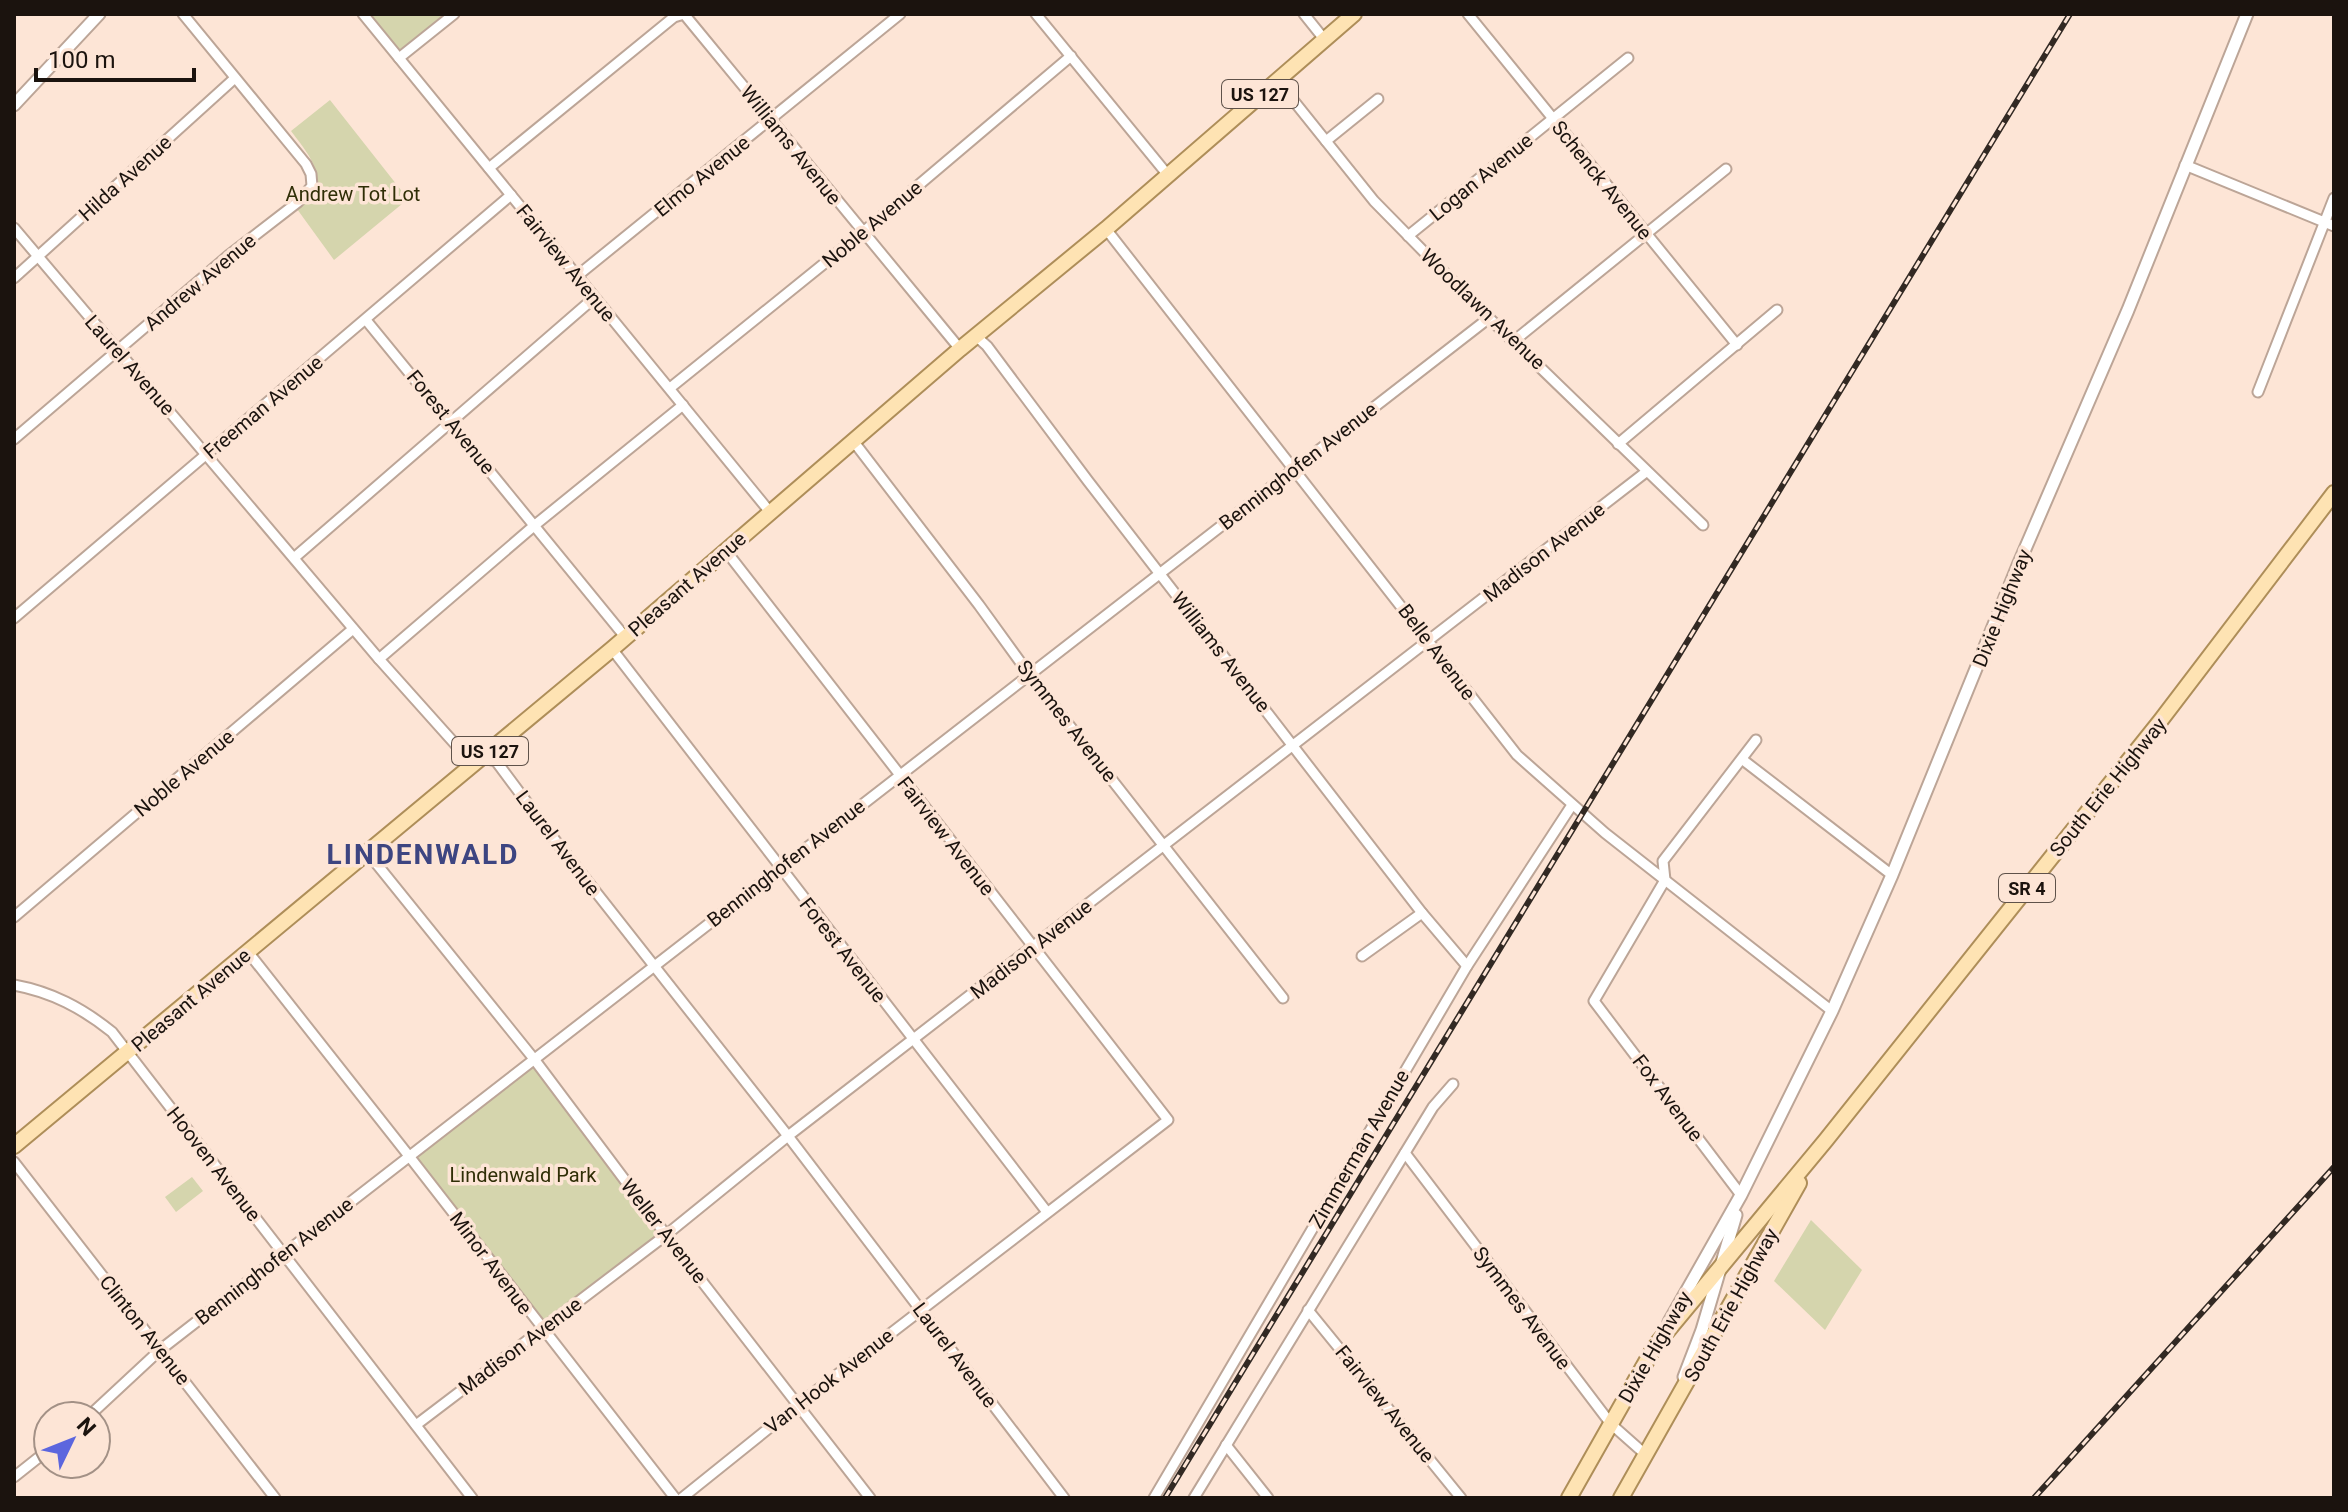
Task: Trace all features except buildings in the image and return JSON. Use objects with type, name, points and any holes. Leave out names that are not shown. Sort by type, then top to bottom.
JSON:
[{"type":"main road","name":"Pleasant Avenue","points":[[14,1146],[626,638],[1354,14]]},
{"type":"main road","name":"South Erie Highway","points":[[1655,1346],[1817,1151],[2168,711],[2334,493]]},
{"type":"main road","name":"South Erie Highway","points":[[1669,1416],[1817,1151]]},
{"type":"main road","name":"Dixie Highway","points":[[1569,1498],[1655,1346]]},
{"type":"main road","name":"Dixie Highway","points":[[1621,1498],[1669,1416]]},
{"type":"street","points":[[14,105],[99,14]]},
{"type":"street","points":[[183,14],[235,78]]},
{"type":"street","name":"Fairview Avenue","points":[[363,14],[770,512]]},
{"type":"street","points":[[399,58],[454,14]]},
{"type":"street","points":[[489,168],[674,17],[684,14]]},
{"type":"street","name":"Williams Avenue","points":[[684,14],[960,349]]},
{"type":"street","name":"Elmo Avenue","points":[[577,276],[900,14]]},
{"type":"street","points":[[1036,14],[1167,174]]},
{"type":"street","points":[[1304,14],[1324,39]]},
{"type":"street","name":"Schenck Avenue","points":[[1468,14],[1737,345]]},
{"type":"street","name":"Dixie Highway","points":[[1655,1346],[1741,1195],[1832,1011],[2128,310],[2247,14]]},
{"type":"street","name":"Noble Avenue","points":[[670,388],[862,233],[1071,56]]},
{"type":"street","name":"Logan Avenue","points":[[1408,236],[1628,58]]},
{"type":"street","name":"Andrew Avenue","points":[[14,439],[228,256],[298,202],[312,186],[306,164],[235,78]]},
{"type":"street","name":"Hilda Avenue","points":[[14,278],[235,78]]},
{"type":"street","name":"Woodlawn Avenue","points":[[1277,80],[1374,201],[1489,318],[1703,525]]},
{"type":"street","points":[[1326,141],[1378,99]]},
{"type":"street","points":[[2185,165],[2334,226]]},
{"type":"street","points":[[1515,340],[1726,169]]},
{"type":"street","name":"Freeman Avenue","points":[[14,618],[511,195]]},
{"type":"street","points":[[2258,392],[2334,198]]},
{"type":"street","name":"Laurel Avenue","points":[[14,228],[353,629],[464,754],[496,761],[1064,1498]]},
{"type":"street","name":"Belle Avenue","points":[[1106,229],[1517,755],[1572,805],[1832,1011]]},
{"type":"street","points":[[294,558],[594,298]]},
{"type":"street","points":[[1618,444],[1777,310]]},
{"type":"street","name":"Benninghofen Avenue","points":[[106,1400],[160,1350],[1489,318]]},
{"type":"street","name":"Forest Avenue","points":[[366,320],[626,638]]},
{"type":"street","name":"Williams Avenue","points":[[977,337],[987,346],[1422,913],[1467,966]]},
{"type":"street","points":[[379,659],[535,525],[683,405]]},
{"type":"street","name":"Symmes Avenue","points":[[854,442],[1029,674],[1283,998]]},
{"type":"street","name":"Madison Avenue","points":[[416,1425],[666,1235],[788,1136],[1646,472]]},
{"type":"street","name":"Fairview Avenue","points":[[726,551],[1168,1120]]},
{"type":"street","name":"Noble Avenue","points":[[14,917],[353,629]]},
{"type":"street","name":"Forest Avenue","points":[[612,649],[1047,1212]]},
{"type":"street","points":[[1665,880],[1663,861],[1756,740]]},
{"type":"street","points":[[1743,760],[1892,875]]},
{"type":"street","name":"Zimmerman Avenue","points":[[1154,1498],[1467,966],[1572,805]]},
{"type":"street","name":"Weller Avenue","points":[[367,852],[534,1059],[870,1498]]},
{"type":"street","name":"Fox Avenue","points":[[1665,880],[1594,1001],[1741,1195]]},
{"type":"street","points":[[1362,956],[1422,913]]},
{"type":"street","name":"Minor Avenue","points":[[248,952],[675,1498]]},
{"type":"street","name":"Hooven Avenue","points":[[14,985],[43,990],[88,1013],[112,1032],[472,1498]]},
{"type":"street","name":"Zimmerman Avenue","points":[[1194,1498],[1433,1107],[1453,1084]]},
{"type":"street","name":"Van Hook Avenue","points":[[682,1498],[1168,1120]]},
{"type":"street","name":"Symmes Avenue","points":[[1405,1153],[1611,1424],[1646,1455]]},
{"type":"street","name":"Clinton Avenue","points":[[14,1162],[275,1498]]},
{"type":"street","name":"Dixie Highway","points":[[1669,1416],[1702,1330],[1741,1195]]},
{"type":"street","name":"Fairview Avenue","points":[[1308,1310],[1461,1498]]},
{"type":"street","points":[[1226,1445],[1268,1498]]},
{"type":"street","points":[[14,1477],[32,1463]]},
{"type":"green space","points":[[363,14],[454,14],[399,58]]},
{"type":"green space","name":"Andrew Tot Lot","points":[[330,100],[408,199],[334,260],[297,209],[308,199],[316,180],[312,161],[291,131]]},
{"type":"green space","name":"Lindenwald Park","points":[[534,1059],[666,1235],[542,1329],[409,1156]]},
{"type":"green space","points":[[192,1177],[203,1191],[176,1212],[165,1197]]},
{"type":"green space","points":[[1811,1220],[1862,1270],[1825,1330],[1774,1281]]},
{"type":"railway","points":[[1165,1498],[2070,14]]},
{"type":"railway","points":[[2034,1498],[2334,1167]]},
{"type":"district","name":"LINDENWALD","points":[[423,854]]}]
